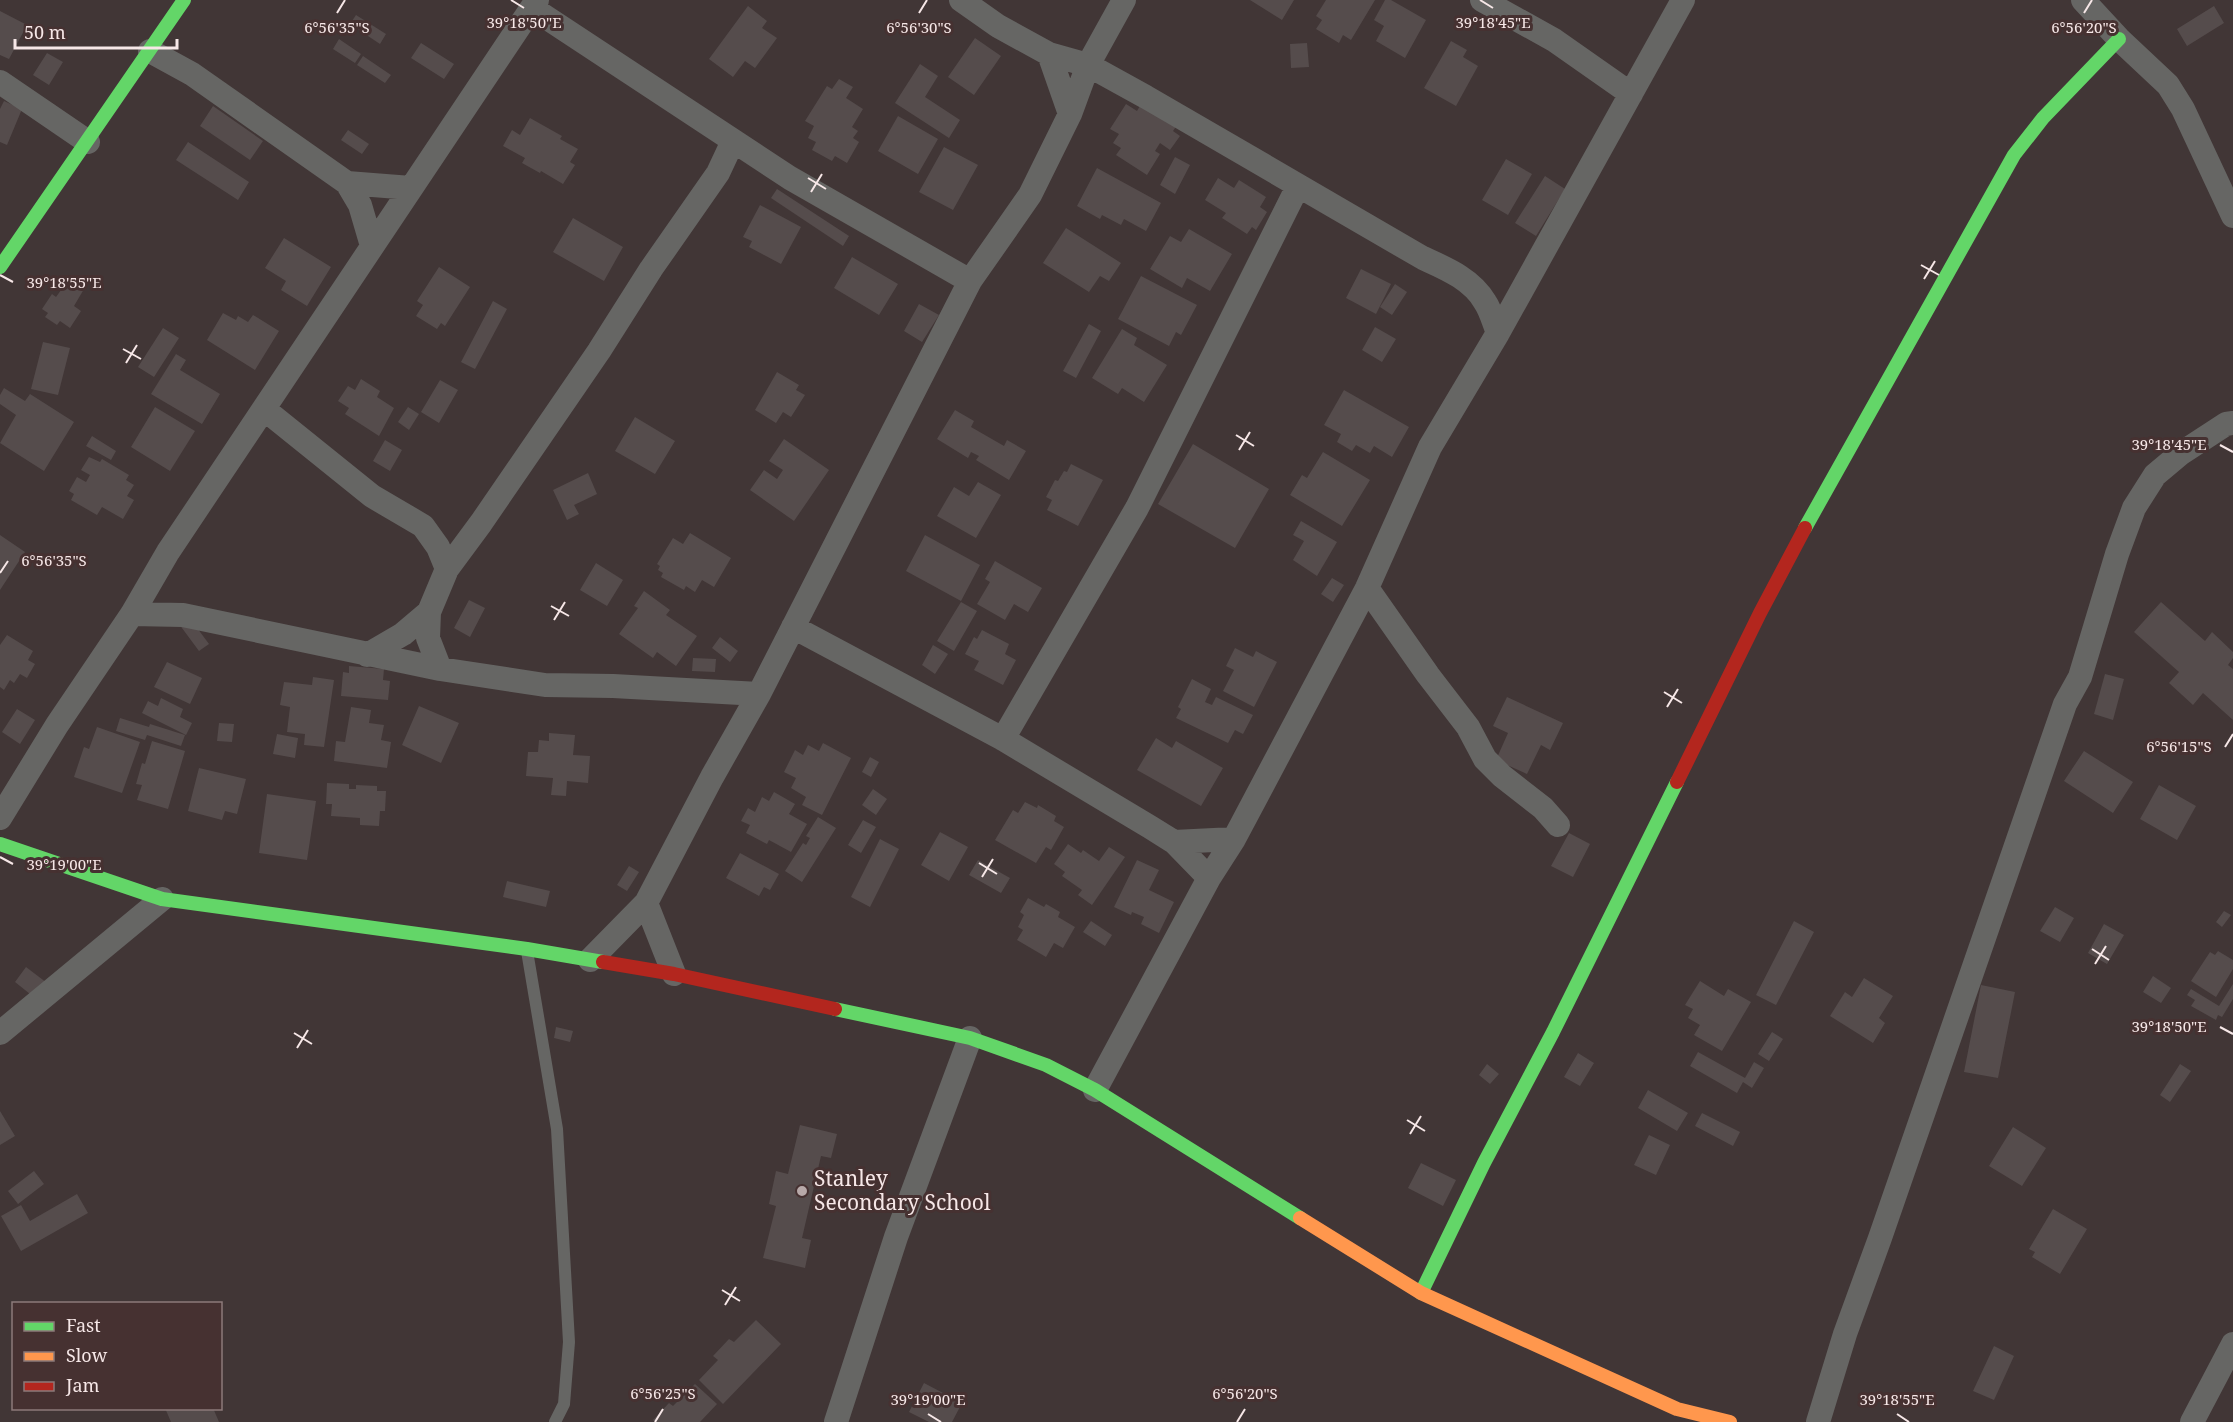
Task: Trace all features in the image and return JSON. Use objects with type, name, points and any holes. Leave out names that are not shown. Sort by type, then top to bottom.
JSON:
[{"type":"street","points":[[0,267],[184,0]]},
{"type":"street","points":[[961,0],[998,26],[1048,54],[1088,65],[1146,97],[1466,281],[1485,301],[1498,333]]},
{"type":"street","points":[[590,960],[646,903],[712,777],[759,694],[970,281],[1030,195],[1070,114],[1088,65],[1124,0]]},
{"type":"street","points":[[1482,0],[1554,40],[1632,94]]},
{"type":"street","points":[[1095,1090],[1209,878],[1234,839],[1367,588],[1430,447],[1498,333],[1683,0]]},
{"type":"street","points":[[2083,0],[2119,39],[2168,85],[2183,109],[2233,216]]},
{"type":"street","points":[[0,818],[57,725],[132,614],[168,552],[534,4],[790,178],[970,281]]},
{"type":"street","points":[[1421,1293],[1760,613],[1827,487],[2014,155],[2043,118],[2119,39]]},
{"type":"street","points":[[150,51],[192,74],[347,183],[360,205],[372,246]]},
{"type":"street","points":[[1048,54],[1070,114]]},
{"type":"street","points":[[0,82],[88,142]]},
{"type":"street","points":[[440,669],[428,638],[429,612],[447,569],[599,351],[651,269],[718,173],[733,141]]},
{"type":"street","points":[[347,183],[411,188]]},
{"type":"street","points":[[1004,739],[1137,508],[1298,186]]},
{"type":"street","points":[[264,409],[372,496],[423,526],[438,548],[447,569]]},
{"type":"street","points":[[1818,1422],[1845,1334],[1881,1238],[2065,704],[2080,677],[2117,554],[2134,508],[2155,475],[2180,454],[2226,424],[2233,423]]},
{"type":"street","points":[[1367,588],[1468,727],[1485,759],[1502,776],[1543,808],[1558,825]]},
{"type":"street","points":[[367,655],[403,634],[429,612]]},
{"type":"street","points":[[132,614],[183,615],[367,655],[545,685],[613,686],[759,694]]},
{"type":"street","points":[[793,627],[1004,739],[1174,842],[1209,878]]},
{"type":"street","points":[[1174,842],[1234,839]]},
{"type":"street","points":[[0,844],[162,899],[527,949],[674,975],[970,1038],[1046,1065],[1095,1090],[1421,1293],[1677,1409],[1730,1422]]},
{"type":"street","points":[[0,1033],[162,899]]},
{"type":"street","points":[[646,903],[674,975]]},
{"type":"street","points":[[844,1419],[896,1237],[970,1038]]},
{"type":"street","points":[[2192,1422],[2233,1344]]},
{"type":"lane","points":[[527,949],[557,1129],[569,1342],[564,1404],[555,1422]]},
{"type":"building","points":[[1250,0],[1294,0],[1282,20]]},
{"type":"building","points":[[1326,0],[1375,0],[1351,40],[1343,35],[1339,43],[1316,29],[1322,20],[1316,16]]},
{"type":"building","points":[[1385,0],[1391,0],[1426,20],[1405,58],[1376,41],[1384,26],[1374,20]]},
{"type":"building","points":[[748,6],[767,21],[762,28],[777,38],[755,68],[745,61],[733,77],[709,59]]},
{"type":"building","points":[[2214,6],[2224,23],[2187,46],[2177,29]]},
{"type":"building","points":[[0,11],[27,25],[9,59],[0,55]]},
{"type":"building","points":[[356,15],[386,34],[380,44],[350,24]]},
{"type":"building","points":[[975,38],[1001,56],[974,95],[948,77]]},
{"type":"building","points":[[339,39],[361,54],[355,63],[333,49]]},
{"type":"building","points":[[1451,41],[1467,50],[1463,57],[1478,66],[1456,106],[1424,88]]},
{"type":"building","points":[[421,43],[454,64],[444,79],[411,58]]},
{"type":"building","points":[[1307,43],[1309,67],[1291,68],[1290,44]]},
{"type":"building","points":[[47,53],[63,62],[49,85],[33,75]]},
{"type":"building","points":[[363,56],[391,75],[385,83],[357,65]]},
{"type":"building","points":[[920,64],[938,76],[925,97],[960,120],[949,138],[895,103]]},
{"type":"building","points":[[839,79],[853,87],[846,98],[863,109],[852,127],[858,131],[853,138],[859,142],[847,163],[835,156],[832,161],[812,150],[816,142],[808,138],[814,126],[805,121],[827,86],[832,89]]},
{"type":"building","points":[[1144,99],[1179,122],[1173,131],[1180,136],[1170,150],[1160,143],[1155,151],[1160,154],[1147,175],[1116,155],[1121,148],[1113,143],[1119,134],[1110,129],[1126,104],[1137,111]]},
{"type":"building","points":[[4,101],[22,109],[7,145],[0,142],[0,109]]},
{"type":"building","points":[[213,106],[263,141],[250,160],[200,126]]},
{"type":"building","points":[[898,116],[938,139],[918,174],[878,151]]},
{"type":"building","points":[[530,118],[562,136],[560,139],[578,149],[570,162],[575,165],[563,184],[522,163],[525,158],[503,146],[512,130],[520,135]]},
{"type":"building","points":[[348,130],[369,144],[362,154],[341,140]]},
{"type":"building","points":[[188,142],[249,182],[238,200],[176,160]]},
{"type":"building","points":[[944,147],[978,165],[953,210],[919,192]]},
{"type":"building","points":[[1175,157],[1190,165],[1175,194],[1160,185]]},
{"type":"building","points":[[1506,159],[1532,174],[1508,215],[1482,200]]},
{"type":"building","points":[[1097,168],[1161,203],[1146,231],[1124,219],[1121,225],[1102,215],[1100,219],[1077,206]]},
{"type":"building","points":[[1545,176],[1565,189],[1536,236],[1515,223]]},
{"type":"building","points":[[1218,178],[1234,188],[1239,180],[1266,197],[1260,207],[1267,212],[1256,230],[1252,227],[1247,234],[1222,218],[1226,213],[1205,200]]},
{"type":"building","points":[[777,189],[849,236],[843,246],[771,198]]},
{"type":"building","points":[[760,205],[801,227],[781,264],[749,247],[752,241],[743,237]]},
{"type":"building","points":[[573,218],[623,247],[604,281],[553,252]]},
{"type":"building","points":[[1066,228],[1121,263],[1109,281],[1100,276],[1089,292],[1043,263]]},
{"type":"building","points":[[1189,229],[1232,254],[1210,291],[1187,278],[1182,288],[1150,269],[1170,236],[1181,242]]},
{"type":"building","points":[[284,238],[331,267],[307,306],[281,290],[286,281],[265,268]]},
{"type":"building","points":[[852,257],[898,284],[879,315],[834,288]]},
{"type":"building","points":[[439,267],[470,287],[445,326],[441,323],[437,329],[416,316],[423,305],[417,301]]},
{"type":"building","points":[[1361,269],[1391,284],[1376,314],[1346,298]]},
{"type":"building","points":[[1141,276],[1197,305],[1181,335],[1176,332],[1169,346],[1118,319]]},
{"type":"building","points":[[69,279],[84,289],[74,306],[81,311],[70,328],[60,321],[57,325],[45,317],[48,313],[42,309],[52,294],[56,297]]},
{"type":"building","points":[[1395,284],[1407,292],[1392,315],[1380,307]]},
{"type":"building","points":[[493,301],[507,309],[475,369],[461,362]]},
{"type":"building","points":[[919,304],[939,315],[922,342],[904,331]]},
{"type":"building","points":[[223,313],[236,320],[238,316],[248,322],[253,315],[279,331],[255,370],[207,340]]},
{"type":"building","points":[[1089,324],[1101,331],[1076,378],[1063,371]]},
{"type":"building","points":[[1375,327],[1396,339],[1382,362],[1362,350]]},
{"type":"building","points":[[163,328],[179,338],[154,377],[138,367]]},
{"type":"building","points":[[1122,329],[1137,338],[1134,345],[1167,365],[1144,402],[1122,388],[1118,394],[1092,378]]},
{"type":"building","points":[[43,342],[70,348],[58,395],[31,389]]},
{"type":"building","points":[[176,354],[186,360],[180,370],[220,394],[202,424],[151,394]]},
{"type":"building","points":[[777,372],[799,385],[796,390],[805,395],[791,417],[783,412],[776,423],[755,410]]},
{"type":"building","points":[[361,379],[380,391],[377,397],[394,408],[379,436],[345,414],[349,408],[338,401],[348,386],[355,390]]},
{"type":"building","points":[[440,380],[458,390],[439,423],[421,412]]},
{"type":"building","points":[[4,388],[25,401],[30,394],[74,422],[44,471],[0,443],[16,415],[0,404],[0,395]]},
{"type":"building","points":[[1344,390],[1409,427],[1392,457],[1374,446],[1370,453],[1356,445],[1352,451],[1337,442],[1341,434],[1324,425]]},
{"type":"building","points":[[155,407],[195,431],[170,471],[131,447]]},
{"type":"building","points":[[408,407],[419,414],[409,430],[398,422]]},
{"type":"building","points":[[955,410],[974,421],[971,427],[1004,446],[1007,440],[1026,451],[1009,480],[976,460],[979,456],[971,452],[968,458],[937,439]]},
{"type":"building","points":[[635,417],[675,441],[655,474],[615,451]]},
{"type":"building","points":[[92,436],[116,451],[111,460],[86,446]]},
{"type":"building","points":[[784,439],[829,470],[794,521],[750,490],[764,470],[777,479],[783,470],[769,461]]},
{"type":"building","points":[[385,440],[402,450],[390,471],[373,461]]},
{"type":"building","points":[[1193,444],[1269,489],[1235,548],[1158,504]]},
{"type":"building","points":[[1323,452],[1370,480],[1342,526],[1290,495],[1302,475],[1307,478]]},
{"type":"building","points":[[89,457],[100,462],[102,459],[129,475],[126,480],[134,485],[127,496],[134,500],[123,519],[102,507],[97,515],[71,500],[74,494],[69,491],[77,477],[86,482],[90,475],[81,470]]},
{"type":"building","points":[[1071,464],[1103,480],[1078,526],[1047,510],[1052,500],[1046,497],[1055,480],[1058,481],[1064,471],[1067,472]]},
{"type":"building","points":[[588,473],[597,494],[574,505],[579,514],[567,520],[553,490]]},
{"type":"building","points":[[978,482],[1001,495],[976,538],[937,516],[954,487],[969,496]]},
{"type":"building","points":[[1301,521],[1337,542],[1317,576],[1293,560],[1304,541],[1293,535]]},
{"type":"building","points":[[690,533],[731,558],[714,587],[702,580],[695,592],[686,586],[684,590],[661,577],[663,573],[658,570],[660,566],[657,564],[673,538],[683,544]]},
{"type":"building","points":[[0,535],[25,552],[0,590]]},
{"type":"building","points":[[925,535],[980,565],[961,601],[906,571]]},
{"type":"building","points":[[995,561],[1042,588],[1028,612],[1014,604],[1005,620],[977,604],[990,582],[985,579]]},
{"type":"building","points":[[596,563],[623,580],[607,606],[580,590]]},
{"type":"building","points":[[1332,578],[1344,585],[1333,602],[1321,594]]},
{"type":"building","points":[[644,591],[670,610],[666,615],[697,636],[676,666],[657,652],[653,658],[619,634],[638,608],[634,606]]},
{"type":"building","points":[[469,600],[485,608],[470,637],[454,628]]},
{"type":"building","points":[[961,602],[977,611],[954,651],[937,641]]},
{"type":"building","points":[[2161,602],[2205,641],[2212,632],[2233,652],[2233,658],[2228,665],[2233,669],[2233,720],[2203,693],[2193,705],[2169,683],[2179,672],[2134,632]]},
{"type":"building","points":[[189,617],[209,644],[199,651],[179,624]]},
{"type":"building","points":[[982,630],[1009,644],[1005,654],[1016,660],[1003,685],[974,670],[979,661],[965,654],[974,637],[977,639]]},
{"type":"building","points":[[7,635],[33,651],[28,660],[35,664],[27,678],[20,674],[14,683],[10,680],[4,690],[0,687],[0,645]]},
{"type":"building","points":[[720,637],[738,651],[730,662],[712,648]]},
{"type":"building","points":[[933,645],[948,654],[935,674],[922,665]]},
{"type":"building","points":[[1235,648],[1253,657],[1256,651],[1277,662],[1254,707],[1223,691],[1234,670],[1226,666]]},
{"type":"building","points":[[693,658],[716,659],[715,672],[692,671]]},
{"type":"building","points":[[167,662],[202,678],[190,704],[154,687]]},
{"type":"building","points":[[349,666],[384,669],[383,680],[390,681],[388,700],[341,696],[343,672],[349,673]]},
{"type":"building","points":[[2105,674],[2124,679],[2113,720],[2094,714]]},
{"type":"building","points":[[313,677],[334,680],[324,747],[304,745],[305,734],[287,732],[290,707],[280,705],[284,682],[312,685]]},
{"type":"building","points":[[1192,679],[1211,689],[1205,702],[1212,705],[1216,697],[1253,715],[1243,734],[1235,730],[1228,743],[1176,718],[1181,709],[1178,707]]},
{"type":"building","points":[[1507,697],[1563,723],[1550,750],[1541,745],[1527,774],[1496,760],[1508,733],[1493,726]]},
{"type":"building","points":[[161,698],[183,709],[180,717],[192,723],[186,735],[142,713],[148,701],[158,706]]},
{"type":"building","points":[[419,706],[459,723],[441,763],[402,745]]},
{"type":"building","points":[[351,707],[371,710],[369,723],[384,725],[381,740],[391,742],[387,768],[334,761],[336,741],[345,742]]},
{"type":"building","points":[[17,709],[35,720],[20,744],[2,732]]},
{"type":"building","points":[[120,718],[185,735],[181,746],[147,735],[145,740],[116,731]]},
{"type":"building","points":[[219,723],[234,724],[232,742],[217,741]]},
{"type":"building","points":[[97,727],[140,742],[122,793],[74,777],[84,747],[89,749]]},
{"type":"building","points":[[549,733],[575,735],[573,755],[590,756],[588,783],[567,781],[566,796],[551,795],[553,778],[526,776],[528,752],[538,752],[539,740],[549,741]]},
{"type":"building","points":[[277,734],[298,738],[295,758],[273,754]]},
{"type":"building","points":[[1156,738],[1172,748],[1176,741],[1223,768],[1201,806],[1137,770]]},
{"type":"building","points":[[152,741],[185,751],[168,809],[137,800],[142,785],[136,784]]},
{"type":"building","points":[[823,743],[851,758],[822,815],[802,805],[806,797],[791,788],[796,778],[784,772],[795,750],[803,755],[808,745],[819,751]]},
{"type":"building","points":[[2084,751],[2133,782],[2113,813],[2064,781]]},
{"type":"building","points":[[870,757],[879,762],[871,777],[862,772]]},
{"type":"building","points":[[199,768],[246,779],[237,814],[225,811],[222,820],[188,811]]},
{"type":"building","points":[[327,783],[349,784],[349,789],[356,789],[356,785],[377,786],[377,791],[386,791],[385,811],[380,811],[379,826],[360,825],[360,818],[331,816],[332,804],[326,804]]},
{"type":"building","points":[[2159,785],[2196,806],[2177,840],[2140,819]]},
{"type":"building","points":[[873,789],[887,799],[876,815],[862,805]]},
{"type":"building","points":[[774,792],[795,804],[789,814],[807,824],[791,852],[769,840],[767,844],[746,833],[750,825],[741,821],[748,808],[755,812],[762,797],[769,801]]},
{"type":"building","points":[[267,794],[316,801],[307,860],[259,853]]},
{"type":"building","points":[[1025,802],[1037,808],[1038,805],[1056,816],[1054,821],[1064,827],[1051,850],[1046,847],[1036,863],[995,840],[1013,810],[1018,813]]},
{"type":"building","points":[[818,817],[836,828],[802,882],[785,871],[803,843],[806,845],[810,838],[806,836]]},
{"type":"building","points":[[863,820],[876,827],[861,853],[848,845]]},
{"type":"building","points":[[940,832],[968,847],[949,881],[921,865]]},
{"type":"building","points":[[1569,833],[1590,844],[1573,877],[1551,866]]},
{"type":"building","points":[[880,839],[899,849],[870,907],[851,897]]},
{"type":"building","points":[[1068,844],[1081,853],[1083,850],[1099,861],[1109,847],[1125,857],[1092,905],[1078,895],[1082,890],[1062,876],[1065,872],[1054,864]]},
{"type":"building","points":[[740,853],[779,874],[770,890],[764,887],[759,896],[726,878]]},
{"type":"building","points":[[978,860],[1010,878],[1001,893],[969,875]]},
{"type":"building","points":[[1137,860],[1159,870],[1149,890],[1174,902],[1159,933],[1141,924],[1144,917],[1132,912],[1131,915],[1114,907]]},
{"type":"building","points":[[629,866],[639,872],[627,891],[617,885]]},
{"type":"building","points":[[507,881],[550,891],[546,907],[503,897]]},
{"type":"building","points":[[1028,898],[1044,907],[1046,904],[1060,912],[1058,917],[1075,927],[1063,948],[1054,943],[1046,957],[1017,940],[1023,930],[1018,927],[1024,915],[1020,912]]},
{"type":"building","points":[[2055,907],[2074,918],[2060,942],[2040,931]]},
{"type":"building","points":[[2224,911],[2231,915],[2222,927],[2216,922]]},
{"type":"building","points":[[1091,921],[1112,935],[1105,946],[1083,932]]},
{"type":"building","points":[[1794,921],[1814,932],[1776,1005],[1756,995]]},
{"type":"building","points":[[2104,924],[2124,935],[2107,964],[2088,953]]},
{"type":"building","points":[[2218,951],[2233,960],[2233,969],[2216,997],[2191,981],[2210,952],[2215,955]]},
{"type":"building","points":[[26,967],[47,983],[35,998],[15,982]]},
{"type":"building","points":[[2153,976],[2171,988],[2161,1003],[2143,992]]},
{"type":"building","points":[[1864,978],[1893,996],[1879,1018],[1885,1023],[1873,1043],[1830,1016],[1845,992],[1852,997]]},
{"type":"building","points":[[1700,981],[1724,996],[1728,989],[1751,1002],[1722,1051],[1694,1035],[1700,1025],[1688,1018],[1693,1009],[1685,1005]]},
{"type":"building","points":[[2233,984],[2233,999],[2222,1017],[2218,1015],[2216,1020],[2191,1006],[2195,1000],[2187,995],[2191,989],[2219,1006]]},
{"type":"building","points":[[1981,985],[2015,992],[1998,1078],[1964,1072]]},
{"type":"building","points":[[556,1027],[573,1031],[570,1042],[554,1038]]},
{"type":"building","points":[[1772,1032],[1783,1039],[1769,1061],[1758,1054]]},
{"type":"building","points":[[1698,1052],[1745,1078],[1754,1062],[1764,1068],[1752,1088],[1743,1082],[1737,1093],[1690,1066]]},
{"type":"building","points":[[1578,1053],[1594,1063],[1580,1086],[1564,1077]]},
{"type":"building","points":[[1487,1064],[1499,1074],[1490,1084],[1479,1075]]},
{"type":"building","points":[[2180,1064],[2191,1071],[2170,1102],[2160,1095]]},
{"type":"building","points":[[1648,1090],[1688,1113],[1677,1131],[1638,1108]]},
{"type":"building","points":[[0,1111],[15,1136],[0,1145]]},
{"type":"building","points":[[1702,1113],[1740,1132],[1733,1146],[1695,1126]]},
{"type":"building","points":[[800,1125],[837,1134],[831,1158],[821,1156],[802,1238],[811,1240],[805,1268],[763,1258],[776,1206],[769,1204],[776,1171],[788,1174]]},
{"type":"building","points":[[2013,1127],[2046,1148],[2022,1186],[1989,1166]]},
{"type":"building","points":[[1649,1135],[1670,1145],[1656,1175],[1634,1165]]},
{"type":"building","points":[[1421,1163],[1456,1180],[1443,1206],[1408,1188]]},
{"type":"building","points":[[34,1171],[44,1184],[18,1204],[8,1191]]},
{"type":"building","points":[[77,1194],[88,1213],[21,1251],[1,1216],[21,1205],[30,1221]]},
{"type":"building","points":[[2053,1209],[2087,1229],[2060,1274],[2032,1257],[2035,1252],[2029,1249]]},
{"type":"building","points":[[756,1320],[781,1344],[723,1404],[699,1380],[718,1360],[713,1356],[729,1339],[734,1342]]},
{"type":"building","points":[[1994,1346],[2014,1356],[1994,1400],[1973,1391]]},
{"type":"building","points":[[924,1383],[962,1403],[952,1422],[929,1422],[909,1412]]},
{"type":"building","points":[[695,1384],[717,1404],[700,1422],[655,1422],[653,1420],[669,1403],[673,1406]]},
{"type":"building","points":[[166,1410],[214,1410],[219,1422],[171,1422]]},
{"type":"traffic: fast","points":[[0,267],[184,0]]},
{"type":"traffic: fast","points":[[1805,528],[2014,155],[2043,118],[2119,39]]},
{"type":"traffic: fast","points":[[1421,1293],[1484,1163],[1553,1032],[1677,782]]},
{"type":"traffic: fast","points":[[0,844],[162,899],[527,949],[603,962]]},
{"type":"traffic: fast","points":[[835,1009],[970,1038],[1046,1065],[1095,1090],[1300,1218]]},
{"type":"traffic: slow","points":[[1300,1218],[1421,1293],[1677,1409],[1730,1422]]},
{"type":"traffic: jam","points":[[1677,782],[1760,613],[1805,528]]},
{"type":"traffic: jam","points":[[603,962],[674,974],[835,1009]]},
{"type":"place","name":"Stanley Secondary School","points":[[802,1191]]}]
